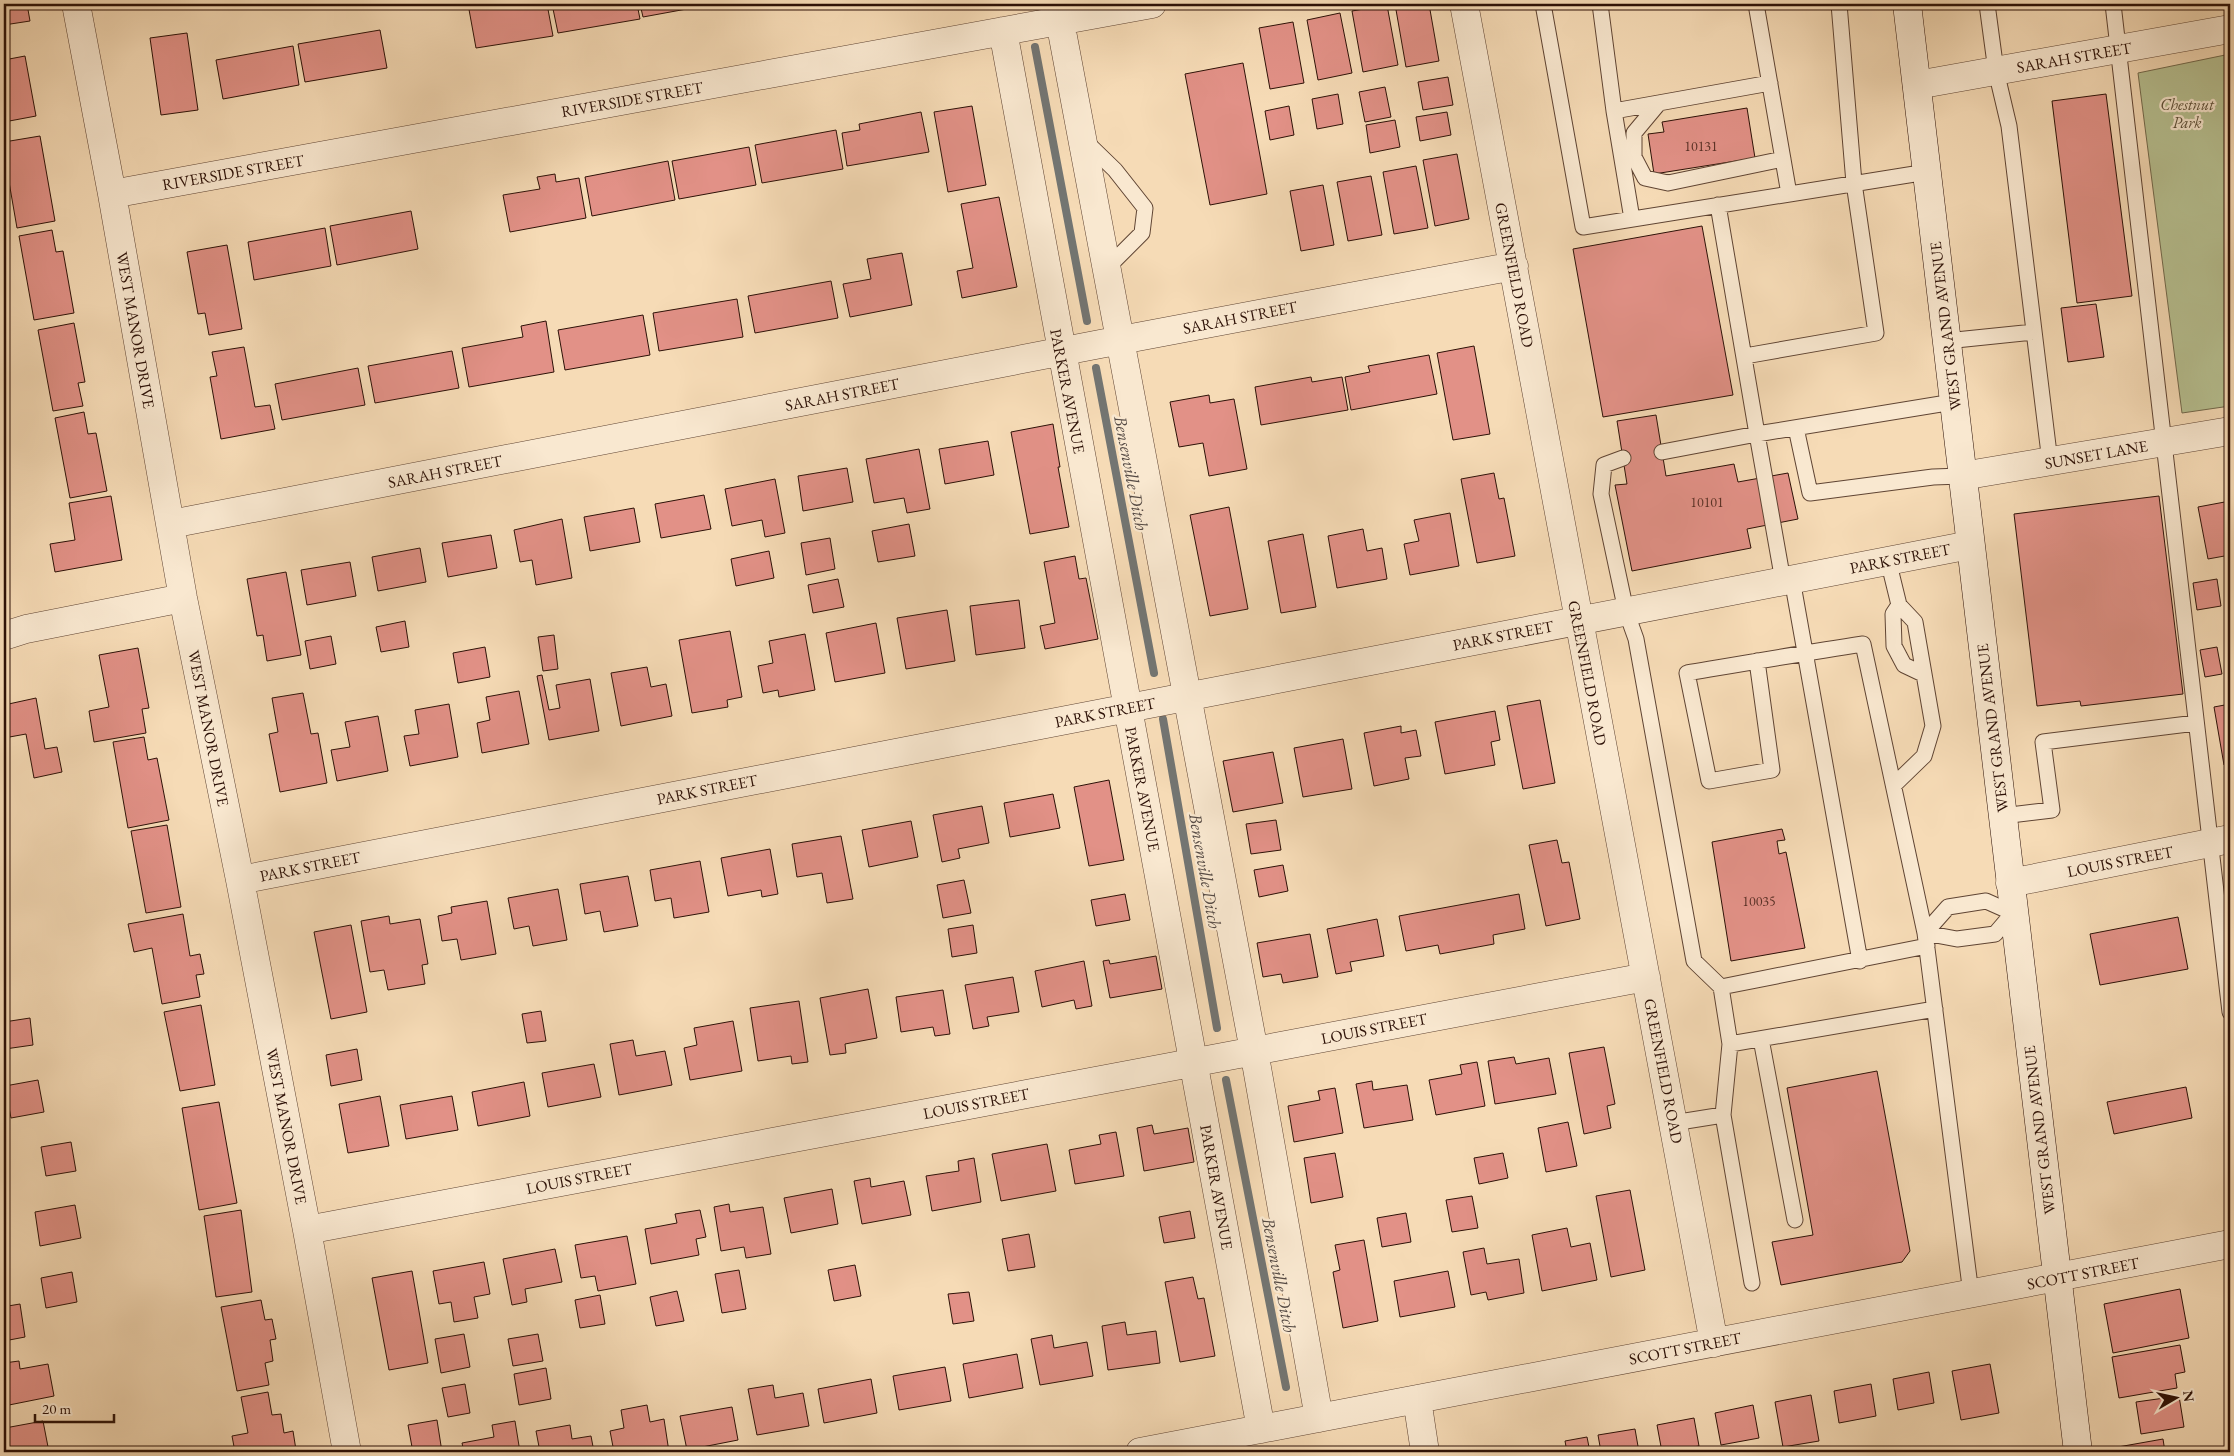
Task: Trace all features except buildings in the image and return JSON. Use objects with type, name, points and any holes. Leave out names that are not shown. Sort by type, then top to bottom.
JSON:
[{"type":"street","name":"WEST MANOR DRIVE","points":[[76,4],[112,194],[183,598],[240,880],[307,1230],[347,1452]]},
{"type":"street","name":"RIVERSIDE STREET","points":[[112,194],[1152,4]]},
{"type":"street","name":"GREENFIELD ROAD","points":[[1464,4],[1714,1343]]},
{"type":"street","name":"WEST GRAND AVENUE","points":[[1906,4],[2078,1452]]},
{"type":"street","points":[[1060,20],[1254,1051],[1319,1418]]},
{"type":"street","name":"SARAH STREET","points":[[1917,85],[2230,29]]},
{"type":"street","name":"PARKER AVENUE","points":[[1003,31],[1060,352],[1195,1062],[1261,1429]]},
{"type":"street","name":"SARAH STREET","points":[[171,524],[1514,266]]},
{"type":"street","name":"SUNSET LANE","points":[[1962,476],[2230,431]]},
{"type":"street","name":"PARK STREET","points":[[240,880],[1970,545]]},
{"type":"street","points":[[4,636],[26,629],[183,598]]},
{"type":"street","name":"LOUIS STREET","points":[[2010,883],[2220,841]]},
{"type":"street","name":"LOUIS STREET","points":[[307,1230],[1646,977]]},
{"type":"street","name":"SCOTT STREET","points":[[1140,1452],[2230,1244]]},
{"type":"street","points":[[1417,1399],[1426,1452]]},
{"type":"lane","points":[[1543,4],[1583,227],[1927,172]]},
{"type":"lane","points":[[1600,4],[1614,111],[1632,219]]},
{"type":"lane","points":[[1756,4],[1788,194]]},
{"type":"lane","points":[[1745,356],[1876,333],[1854,183],[1839,4]]},
{"type":"lane","points":[[1987,4],[1996,71],[2009,126],[2050,462]]},
{"type":"lane","points":[[2113,4],[2196,723],[2220,841],[2230,1012]]},
{"type":"lane","points":[[1614,111],[1770,83]]},
{"type":"lane","points":[[1659,103],[1634,133],[1634,157],[1646,178],[1668,183],[1783,160]]},
{"type":"lane","points":[[1083,139],[1115,170],[1146,208],[1142,233],[1107,268]]},
{"type":"lane","points":[[1718,206],[1757,434],[1805,653],[1860,961]]},
{"type":"lane","points":[[1946,341],[2034,332]]},
{"type":"lane","points":[[1662,452],[1757,434],[1953,402]]},
{"type":"lane","points":[[1796,428],[1810,493],[1933,477],[1962,476]]},
{"type":"lane","points":[[1623,458],[1604,465],[1601,494],[1626,611],[1636,639],[1694,961],[1721,987],[1730,1044],[1723,1116],[1752,1283]]},
{"type":"lane","points":[[1888,560],[1899,605],[1915,622],[1933,726],[1924,756],[1894,785]]},
{"type":"lane","points":[[1899,605],[1893,614],[1894,646],[1904,664],[1923,674]]},
{"type":"lane","points":[[1757,661],[1772,770],[1709,780],[1687,673],[1757,661],[1805,653],[1863,644],[1926,940],[1971,1294]]},
{"type":"lane","points":[[2002,816],[2052,810],[2043,742],[2196,723]]},
{"type":"lane","points":[[1721,987],[1860,961],[1926,940],[1957,939],[1994,934],[2013,913],[1986,901],[1948,907],[1926,940]]},
{"type":"lane","points":[[1730,1044],[1935,1009]]},
{"type":"lane","points":[[1761,1038],[1794,1220]]},
{"type":"lane","points":[[1673,1123],[1723,1116]]},
{"type":"green space","name":"Chestnut Park","points":[[2230,54],[2230,406],[2182,413],[2138,73]]},
{"type":"waterway","name":"Bensenville Ditch","points":[[1035,47],[1087,321]]},
{"type":"waterway","name":"Bensenville Ditch","points":[[1096,368],[1154,673]]},
{"type":"waterway","name":"Bensenville Ditch","points":[[1163,719],[1217,1028]]},
{"type":"waterway","name":"Bensenville Ditch","points":[[1226,1080],[1286,1387]]}]
